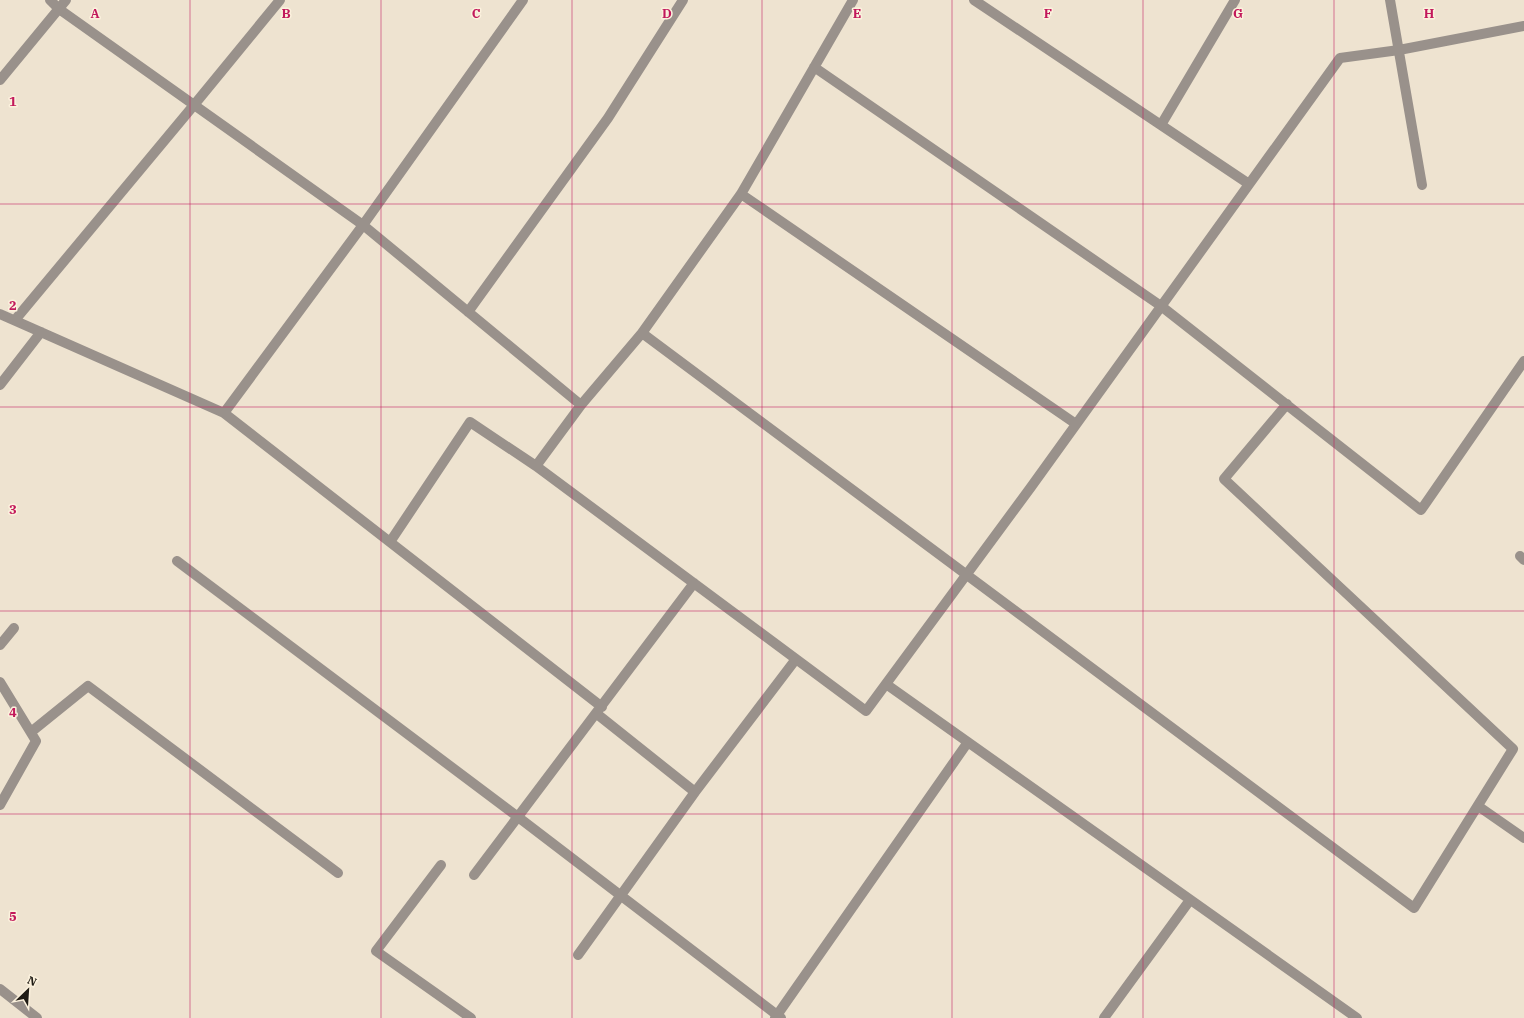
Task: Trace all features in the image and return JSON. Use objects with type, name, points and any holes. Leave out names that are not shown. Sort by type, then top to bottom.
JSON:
[{"type":"street","points":[[50,0],[59,9],[363,225],[581,405]]},
{"type":"street","points":[[0,80],[66,0]]},
{"type":"street","points":[[15,320],[280,0]]},
{"type":"street","points":[[224,413],[363,225],[523,0]]},
{"type":"street","points":[[468,312],[608,118],[683,0]]},
{"type":"street","points":[[536,466],[581,405],[642,333],[741,194],[853,0]]},
{"type":"street","points":[[974,0],[1249,184]]},
{"type":"street","points":[[1161,125],[1235,0]]},
{"type":"street","points":[[1390,0],[1422,184]]},
{"type":"street","points":[[390,542],[470,422],[536,466],[866,711],[1076,424],[1340,58],[1399,50],[1524,26]]},
{"type":"street","points":[[814,68],[1161,306],[1288,404],[1421,510],[1524,361]]},
{"type":"street","points":[[741,194],[1076,424]]},
{"type":"street","points":[[0,314],[224,413],[390,542],[599,710],[695,792]]},
{"type":"street","points":[[0,385],[41,332]]},
{"type":"street","points":[[642,333],[1414,908],[1513,749],[1224,479],[1288,404]]},
{"type":"street","points":[[177,562],[518,817],[778,1017],[968,742]]},
{"type":"street","points":[[474,875],[694,583]]},
{"type":"street","points":[[0,645],[14,628]]},
{"type":"street","points":[[578,954],[695,792],[796,659]]},
{"type":"street","points":[[0,682],[36,741],[0,805]]},
{"type":"street","points":[[886,684],[1357,1018]]},
{"type":"street","points":[[31,732],[88,686],[338,873]]},
{"type":"street","points":[[1478,806],[1524,838]]},
{"type":"street","points":[[441,865],[376,951],[471,1018]]},
{"type":"street","points":[[1104,1018],[1190,900]]},
{"type":"street","points":[[0,989],[37,1018]]}]
